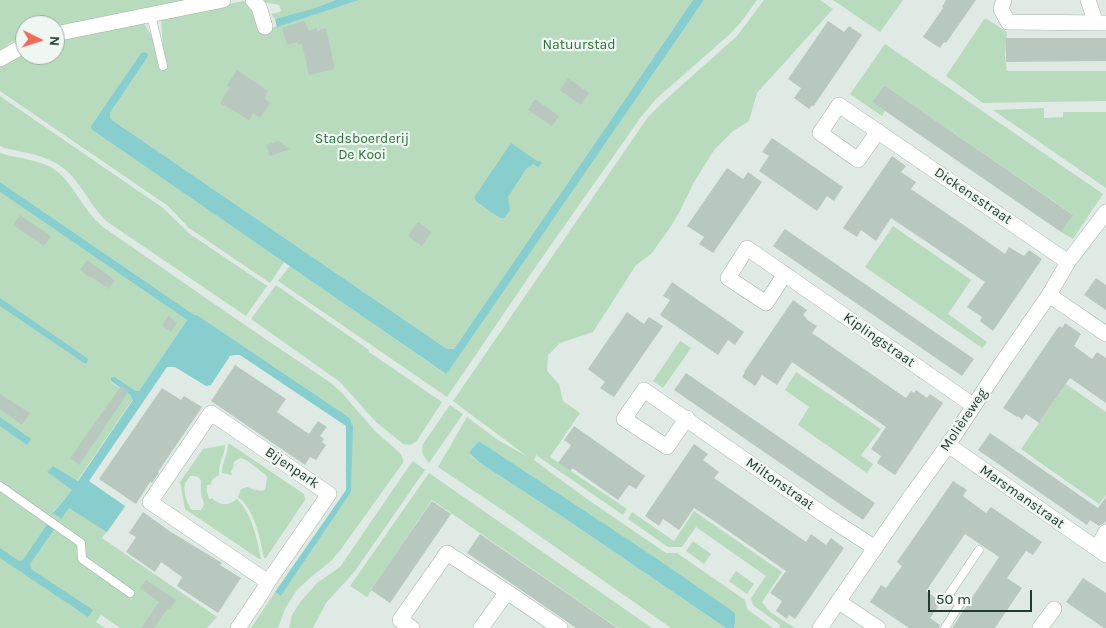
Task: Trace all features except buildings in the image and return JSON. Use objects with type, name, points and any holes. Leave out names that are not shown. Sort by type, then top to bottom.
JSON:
[{"type":"street","points":[[65,32],[222,0]]},
{"type":"street","points":[[253,0],[258,7],[265,27]]},
{"type":"street","points":[[1004,0],[1001,9],[1008,22],[1101,23]]},
{"type":"street","points":[[1088,0],[1101,23]]},
{"type":"street","points":[[0,59],[15,51]]},
{"type":"street","name":"Dickensstraat","points":[[878,131],[1068,262]]},
{"type":"street","name":"Molièreweg","points":[[820,628],[948,445],[1048,296],[1068,262],[1106,212]]},
{"type":"street","name":"Kiplingstraat","points":[[785,274],[974,406]]},
{"type":"street","points":[[1048,296],[1106,334]]},
{"type":"street","name":"Bijenpark","points":[[211,413],[329,494],[268,582],[150,502],[211,413]]},
{"type":"street","name":"Miltonstraat","points":[[687,418],[823,514],[875,548]]},
{"type":"street","name":"Marsmanstraat","points":[[948,445],[1101,551],[1106,532]]},
{"type":"street","points":[[412,628],[400,620],[447,553],[560,628]]},
{"type":"street","points":[[238,628],[268,582]]},
{"type":"street","points":[[482,628],[507,592]]},
{"type":"street","points":[[838,602],[878,628]]},
{"type":"street","points":[[1040,628],[1054,609]]},
{"type":"lane","points":[[151,14],[163,66]]},
{"type":"lane","points":[[0,486],[81,542],[82,558],[130,593]]},
{"type":"lane","points":[[945,628],[960,604],[948,596],[979,550]]},
{"type":"green space","points":[[0,0],[209,0],[65,29],[65,15],[15,15],[15,41],[0,50]]},
{"type":"green space","points":[[261,0],[336,0],[275,19],[271,14],[280,12],[279,5]]},
{"type":"green space","name":"Stadsboerderij De Kooi","points":[[359,0],[693,0],[454,349],[447,349],[112,120],[110,113],[147,58],[143,52],[91,126],[91,129],[284,262],[270,283],[189,228],[168,206],[0,91],[0,62],[15,54],[15,65],[65,65],[65,37],[143,22],[163,51],[161,17],[244,1],[256,11],[262,31]]},
{"type":"green space","points":[[704,0],[757,0],[730,34],[656,99],[641,117],[447,397],[278,281],[290,266],[444,373],[447,373]]},
{"type":"green space","points":[[764,0],[820,0],[833,9],[757,93],[749,121],[733,131],[714,150],[669,229],[651,254],[636,265],[593,332],[560,343],[548,355],[547,371],[559,384],[563,401],[580,413],[550,457],[627,509],[623,515],[536,455],[534,460],[666,553],[677,553],[745,600],[747,609],[773,628],[734,628],[734,613],[608,526],[479,441],[469,452],[480,463],[726,628],[671,628],[438,467],[467,417],[498,440],[528,457],[453,401],[648,117],[737,36]]},
{"type":"green space","points":[[833,0],[903,0],[880,32]]},
{"type":"green space","points":[[985,18],[1007,32],[1005,56],[1007,71],[1106,71],[1106,101],[983,103],[946,76]]},
{"type":"green space","points":[[885,44],[1103,194],[1073,239],[1061,232],[1072,214],[884,85],[872,102],[885,111],[882,116],[850,94]]},
{"type":"green space","points":[[0,96],[163,208],[190,234],[267,286],[246,316],[106,221],[76,181],[61,166],[34,154],[0,146]]},
{"type":"green space","points":[[1044,108],[1044,118],[1063,117],[1063,112],[1106,112],[1106,188],[993,110]]},
{"type":"green space","points":[[0,153],[37,162],[55,170],[65,179],[89,212],[103,227],[331,383],[375,431],[401,454],[403,463],[332,560],[296,591],[285,609],[278,628],[251,628],[275,592],[281,596],[351,492],[352,422],[350,418],[193,314],[0,182]]},
{"type":"green space","points":[[0,192],[187,320],[139,391],[136,391],[115,377],[111,380],[112,383],[133,399],[77,481],[53,466],[72,490],[53,512],[71,505],[109,528],[102,538],[217,617],[207,628],[120,628],[101,615],[96,622],[105,628],[0,628]]},
{"type":"green space","points":[[893,226],[971,280],[948,314],[987,342],[982,348],[865,267]]},
{"type":"green space","points":[[276,285],[442,402],[416,442],[410,445],[403,444],[376,422],[340,382],[251,319]]},
{"type":"green space","points":[[680,341],[691,348],[663,388],[653,381]]},
{"type":"green space","points":[[796,372],[881,429],[861,455],[873,464],[867,473],[798,425],[809,407],[785,390]]},
{"type":"green space","points":[[1066,384],[1106,412],[1106,495],[1099,504],[1021,449]]},
{"type":"green space","points":[[450,405],[463,414],[429,463],[423,454],[423,444]]},
{"type":"green space","points":[[228,444],[304,494],[305,500],[266,558],[264,558],[253,517],[249,509],[238,497],[241,489],[247,487],[265,490],[266,475],[251,463],[240,458],[234,462],[231,471],[232,475],[222,473]]},
{"type":"green space","points":[[225,445],[219,475],[213,479],[210,485],[207,485],[209,499],[212,498],[218,503],[224,504],[237,499],[247,511],[258,543],[261,559],[185,509],[180,482],[203,449]],"holes":[[[190,476],[195,476],[201,481],[201,494],[204,505],[201,510],[192,510],[185,494],[186,482]]]},
{"type":"green space","points":[[413,461],[425,470],[355,571],[326,603],[313,628],[289,628],[292,615],[301,601],[317,583],[340,567]]},
{"type":"green space","points":[[429,473],[652,628],[618,628],[432,500],[367,597],[350,586]]},
{"type":"green space","points":[[694,511],[782,572],[762,602],[770,612],[795,628],[780,628],[779,624],[753,605],[751,598],[766,576],[696,527],[682,547],[668,547],[628,519],[632,512],[674,541]]},
{"type":"green space","points":[[693,541],[711,554],[704,564],[686,551]]},
{"type":"green space","points":[[736,571],[754,584],[747,594],[729,581]]},
{"type":"water","points":[[336,0],[359,0],[277,27],[275,19]]},
{"type":"water","points":[[693,0],[704,0],[446,374],[91,129],[91,126],[141,53],[145,52],[148,54],[147,58],[110,113],[112,120],[447,349],[454,349]]},
{"type":"water","points":[[511,143],[542,163],[538,167],[533,164],[526,169],[508,197],[510,210],[504,218],[500,218],[477,202],[475,196]]},
{"type":"water","points":[[0,182],[193,314],[350,418],[353,426],[351,492],[281,596],[275,592],[346,490],[346,426],[240,355],[230,356],[211,385],[206,386],[175,367],[167,367],[89,481],[125,506],[124,508],[107,532],[69,508],[61,519],[53,513],[72,490],[47,472],[53,466],[78,481],[133,400],[130,395],[111,381],[111,378],[115,377],[136,391],[139,391],[187,320],[0,192]]},
{"type":"water","points":[[0,298],[87,358],[87,363],[84,363],[0,306]]},
{"type":"water","points":[[0,417],[31,439],[27,445],[0,426]]},
{"type":"water","points":[[479,441],[640,547],[735,613],[734,628],[726,628],[480,463],[469,452]]},
{"type":"water","points":[[48,523],[55,528],[30,564],[31,569],[93,610],[88,617],[0,558],[0,548],[19,561],[23,560]]},
{"type":"park label","name":"Natuurstad","points":[[579,45]]}]
